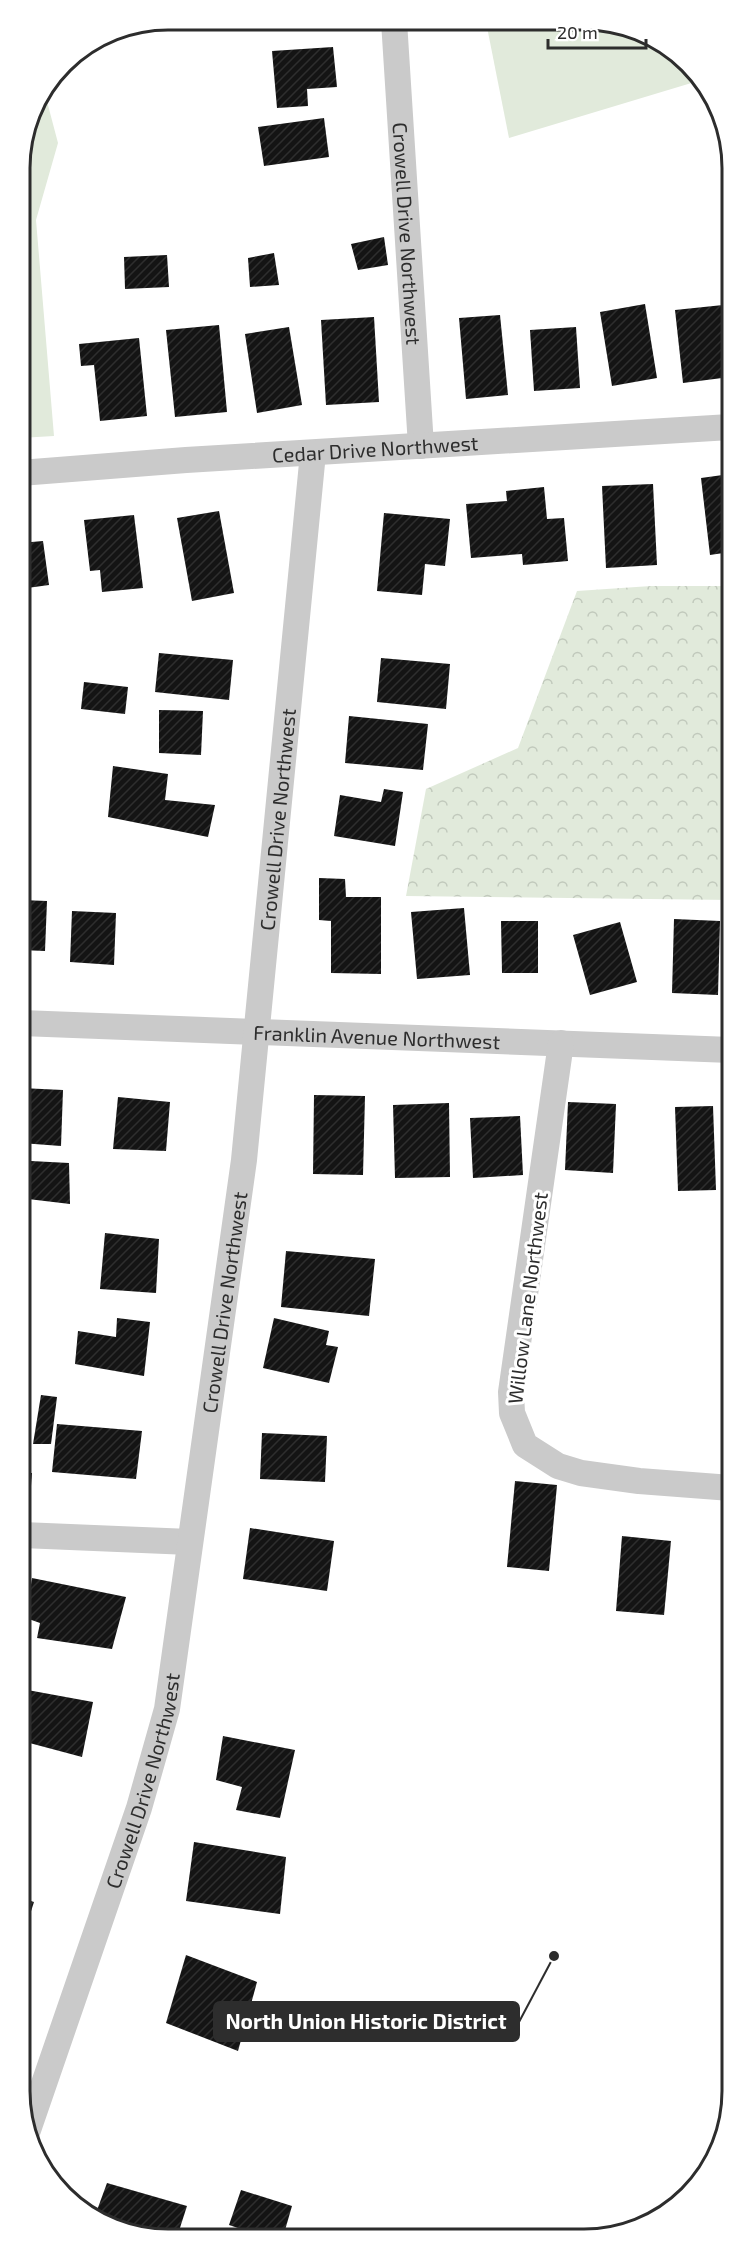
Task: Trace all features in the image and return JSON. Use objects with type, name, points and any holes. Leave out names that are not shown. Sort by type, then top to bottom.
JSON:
[{"type":"street","name":"Crowell Drive Northwest","points":[[395,30],[421,446]]},
{"type":"street","name":"Cedar Drive Northwest","points":[[30,471],[722,427]]},
{"type":"street","name":"Crowell Drive Northwest","points":[[33,2116],[139,1809],[167,1709],[244,1160],[313,453]]},
{"type":"street","name":"Franklin Avenue Northwest","points":[[30,1023],[256,1030],[722,1050]]},
{"type":"street","name":"Willow Lane Northwest","points":[[561,1043],[511,1392],[512,1413],[525,1445],[558,1466],[581,1473],[639,1481],[722,1487]]},
{"type":"street","points":[[30,1535],[190,1542]]},
{"type":"green space","points":[[488,30],[584,30],[602,31],[628,37],[660,53],[675,64],[692,83],[509,138]]},
{"type":"green space","points":[[47,102],[58,143],[36,220],[54,436],[30,437],[30,159],[35,133]]},
{"type":"green space","points":[[651,586],[722,586],[722,900],[406,896],[426,789],[518,748],[577,591]]},
{"type":"building","points":[[333,47],[337,87],[307,89],[308,106],[277,108],[272,51]]},
{"type":"building","points":[[324,118],[329,157],[264,166],[258,127]]},
{"type":"building","points":[[384,237],[388,265],[358,270],[351,244]]},
{"type":"building","points":[[274,253],[279,285],[250,287],[248,258]]},
{"type":"building","points":[[167,255],[169,287],[125,289],[124,257]]},
{"type":"building","points":[[645,304],[657,378],[612,386],[600,312]]},
{"type":"building","points":[[722,305],[722,378],[683,383],[675,310]]},
{"type":"building","points":[[500,315],[508,395],[466,399],[459,318]]},
{"type":"building","points":[[374,317],[379,402],[326,405],[321,320]]},
{"type":"building","points":[[219,325],[227,412],[175,417],[166,330]]},
{"type":"building","points":[[289,327],[302,405],[257,413],[245,334]]},
{"type":"building","points":[[576,327],[580,388],[534,391],[530,330]]},
{"type":"building","points":[[139,338],[147,416],[100,421],[94,365],[81,366],[79,344]]},
{"type":"building","points":[[722,475],[722,553],[710,555],[701,478]]},
{"type":"building","points":[[653,484],[657,565],[606,568],[602,486]]},
{"type":"building","points":[[544,487],[547,519],[564,518],[568,561],[523,565],[522,554],[471,558],[466,504],[507,501],[506,491]]},
{"type":"building","points":[[219,511],[234,593],[192,601],[177,518]]},
{"type":"building","points":[[384,513],[450,519],[445,566],[425,564],[422,595],[377,591]]},
{"type":"building","points":[[134,515],[143,588],[102,592],[100,570],[90,571],[84,520]]},
{"type":"building","points":[[43,541],[49,585],[30,588],[30,542]]},
{"type":"building","points":[[159,653],[233,660],[229,700],[155,692]]},
{"type":"building","points":[[381,658],[450,664],[446,709],[377,702]]},
{"type":"building","points":[[84,682],[128,687],[125,714],[81,709]]},
{"type":"building","points":[[159,710],[203,711],[201,755],[159,753]]},
{"type":"building","points":[[349,716],[428,724],[423,770],[345,763]]},
{"type":"building","points":[[113,766],[168,774],[165,800],[215,805],[208,837],[108,817]]},
{"type":"building","points":[[384,789],[403,792],[395,846],[334,836],[340,795],[381,802]]},
{"type":"building","points":[[319,878],[345,879],[346,897],[381,897],[381,974],[331,973],[331,921],[319,920]]},
{"type":"building","points":[[30,900],[47,901],[45,951],[30,950]]},
{"type":"building","points":[[464,908],[470,975],[417,979],[411,912]]},
{"type":"building","points":[[72,911],[116,913],[114,965],[70,962]]},
{"type":"building","points":[[674,919],[720,921],[718,995],[672,993]]},
{"type":"building","points":[[501,921],[538,921],[538,973],[502,973]]},
{"type":"building","points":[[620,922],[637,982],[590,995],[573,935]]},
{"type":"building","points":[[30,1088],[63,1090],[61,1146],[30,1144]]},
{"type":"building","points":[[314,1095],[365,1096],[363,1175],[313,1174]]},
{"type":"building","points":[[118,1097],[170,1102],[166,1151],[113,1149]]},
{"type":"building","points":[[568,1102],[616,1104],[613,1173],[565,1170]]},
{"type":"building","points":[[449,1103],[450,1177],[395,1178],[393,1105]]},
{"type":"building","points":[[713,1106],[716,1190],[678,1191],[675,1107]]},
{"type":"building","points":[[520,1116],[523,1175],[473,1178],[470,1118]]},
{"type":"building","points":[[31,1161],[69,1163],[70,1204],[30,1199]]},
{"type":"building","points":[[105,1233],[159,1239],[156,1293],[100,1289]]},
{"type":"building","points":[[286,1251],[375,1259],[369,1316],[281,1307]]},
{"type":"building","points":[[117,1318],[150,1322],[144,1376],[75,1364],[78,1331],[116,1337]]},
{"type":"building","points":[[274,1318],[329,1331],[326,1345],[338,1347],[329,1383],[263,1368]]},
{"type":"building","points":[[41,1395],[57,1397],[51,1444],[33,1444]]},
{"type":"building","points":[[57,1424],[142,1431],[136,1479],[52,1472]]},
{"type":"building","points":[[262,1433],[327,1436],[325,1482],[260,1479]]},
{"type":"building","points":[[30,1473],[32,1473],[30,1498]]},
{"type":"building","points":[[515,1481],[557,1485],[549,1571],[507,1567]]},
{"type":"building","points":[[250,1528],[334,1541],[327,1591],[243,1579]]},
{"type":"building","points":[[622,1536],[671,1541],[664,1615],[616,1611]]},
{"type":"building","points":[[32,1578],[126,1597],[112,1649],[37,1638],[40,1623],[30,1619]]},
{"type":"building","points":[[30,1690],[93,1702],[82,1757],[30,1743]]},
{"type":"building","points":[[223,1736],[295,1750],[280,1818],[236,1810],[242,1787],[216,1780]]},
{"type":"building","points":[[194,1842],[286,1857],[280,1914],[186,1901]]},
{"type":"building","points":[[30,1901],[34,1902],[30,1914]]},
{"type":"building","points":[[186,1955],[257,1982],[238,2051],[166,2023]]},
{"type":"building","points":[[107,2183],[187,2206],[180,2229],[159,2229],[124,2222],[97,2209]]},
{"type":"building","points":[[241,2190],[292,2206],[285,2229],[241,2229],[229,2225]]},
{"type":"place","name":"North Union Historic District","points":[[554,1956]]}]
